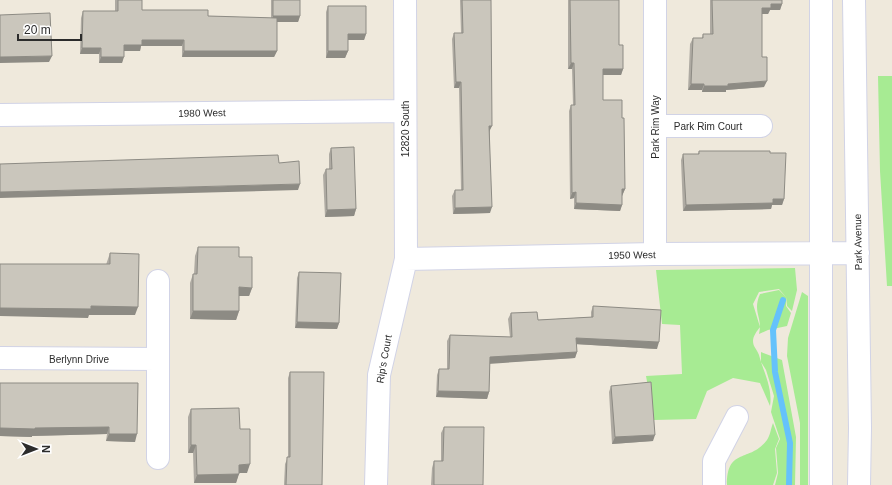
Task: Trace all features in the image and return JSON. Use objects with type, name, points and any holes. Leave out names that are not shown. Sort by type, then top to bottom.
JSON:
[{"type":"street","name":"12820 South","points":[[404,0],[406,259]]},
{"type":"street","name":"Park Rim Way","points":[[655,0],[655,254]]},
{"type":"street","points":[[821,0],[821,485]]},
{"type":"street","name":"Park Avenue","points":[[854,0],[858,253],[859,485]]},
{"type":"street","name":"1980 West","points":[[0,115],[404,111]]},
{"type":"street","name":"Park Rim Court","points":[[655,126],[761,126]]},
{"type":"street","name":"1950 West","points":[[406,259],[655,254],[858,253]]},
{"type":"street","name":"Rip's Court","points":[[376,485],[379,375],[406,259]]},
{"type":"street","points":[[158,281],[158,458]]},
{"type":"street","name":"Berlynn Drive","points":[[0,358],[158,359]]},
{"type":"street","points":[[714,485],[714,461],[738,417]]},
{"type":"green space","points":[[878,76],[892,76],[892,286],[887,286],[880,171]]},
{"type":"green space","points":[[795,268],[797,290],[792,311],[787,306],[786,297],[786,306],[791,313],[787,326],[768,330],[759,334],[760,327],[753,339],[769,386],[771,399],[770,406],[760,383],[733,378],[707,391],[696,419],[654,420],[646,376],[682,374],[680,325],[662,324],[656,270]],"holes":[[[779,289],[786,297],[779,290],[760,294],[757,305],[760,326],[753,304],[759,292]]]},
{"type":"green space","points":[[802,292],[808,296],[808,485],[800,485],[800,423],[787,356],[788,338]]},
{"type":"green space","points":[[761,352],[782,360],[796,437],[795,485],[775,485],[778,473],[776,448],[780,439],[771,412],[774,396],[766,370],[761,362]]},
{"type":"green space","points":[[773,423],[779,439],[775,449],[777,473],[773,485],[727,485],[728,473],[731,465],[735,460],[754,451],[767,440]]},
{"type":"building","points":[[118,0],[142,0],[142,10],[208,10],[208,16],[277,18],[277,51],[184,51],[184,40],[142,40],[142,45],[124,45],[124,57],[101,57],[101,48],[82,48],[83,11],[118,11]]},
{"type":"building","points":[[273,0],[300,0],[300,16],[273,16]]},
{"type":"building","points":[[462,0],[491,0],[492,126],[489,126],[492,207],[455,208],[455,190],[463,190],[461,82],[456,82],[454,33],[463,33]]},
{"type":"building","points":[[570,0],[619,0],[619,45],[623,45],[623,69],[603,69],[603,100],[622,100],[622,118],[624,118],[625,189],[622,189],[622,205],[576,203],[576,192],[572,193],[571,105],[575,105],[574,63],[571,63]]},
{"type":"building","points":[[712,0],[782,0],[782,4],[771,4],[771,8],[762,8],[762,57],[767,57],[767,81],[728,84],[728,86],[704,86],[704,84],[691,84],[693,38],[703,38],[703,34],[713,34]]},
{"type":"building","points":[[328,6],[366,6],[366,34],[348,34],[348,51],[328,51]]},
{"type":"building","points":[[50,13],[52,56],[0,57],[0,15]]},
{"type":"building","points":[[354,147],[356,209],[327,210],[326,169],[332,169],[331,148]]},
{"type":"building","points":[[699,151],[770,151],[770,153],[786,153],[784,199],[773,199],[773,203],[686,205],[683,154],[699,154]]},
{"type":"building","points":[[278,155],[279,163],[299,161],[300,184],[0,192],[0,164]]},
{"type":"building","points":[[198,247],[239,247],[239,257],[252,257],[252,288],[239,287],[239,311],[193,311],[193,274],[197,274]]},
{"type":"building","points":[[110,253],[139,254],[138,307],[91,306],[91,309],[0,308],[0,264],[110,264]]},
{"type":"building","points":[[299,272],[341,273],[339,323],[297,322]]},
{"type":"building","points":[[593,306],[661,310],[659,342],[576,338],[577,352],[490,357],[489,392],[438,391],[439,369],[449,369],[450,335],[512,337],[511,313],[537,312],[538,320],[593,317]]},
{"type":"building","points":[[290,372],[324,372],[322,485],[286,485],[287,457],[290,457]]},
{"type":"building","points":[[651,382],[655,435],[615,437],[611,386]]},
{"type":"building","points":[[0,383],[138,383],[137,434],[109,434],[109,427],[35,429],[0,428]]},
{"type":"building","points":[[239,408],[240,429],[250,429],[250,464],[239,465],[239,474],[197,475],[196,445],[191,445],[191,409]]},
{"type":"building","points":[[444,427],[484,427],[483,485],[434,485],[434,461],[443,461]]},
{"type":"waterway","points":[[783,300],[773,330],[775,372],[790,443],[789,485]]}]
